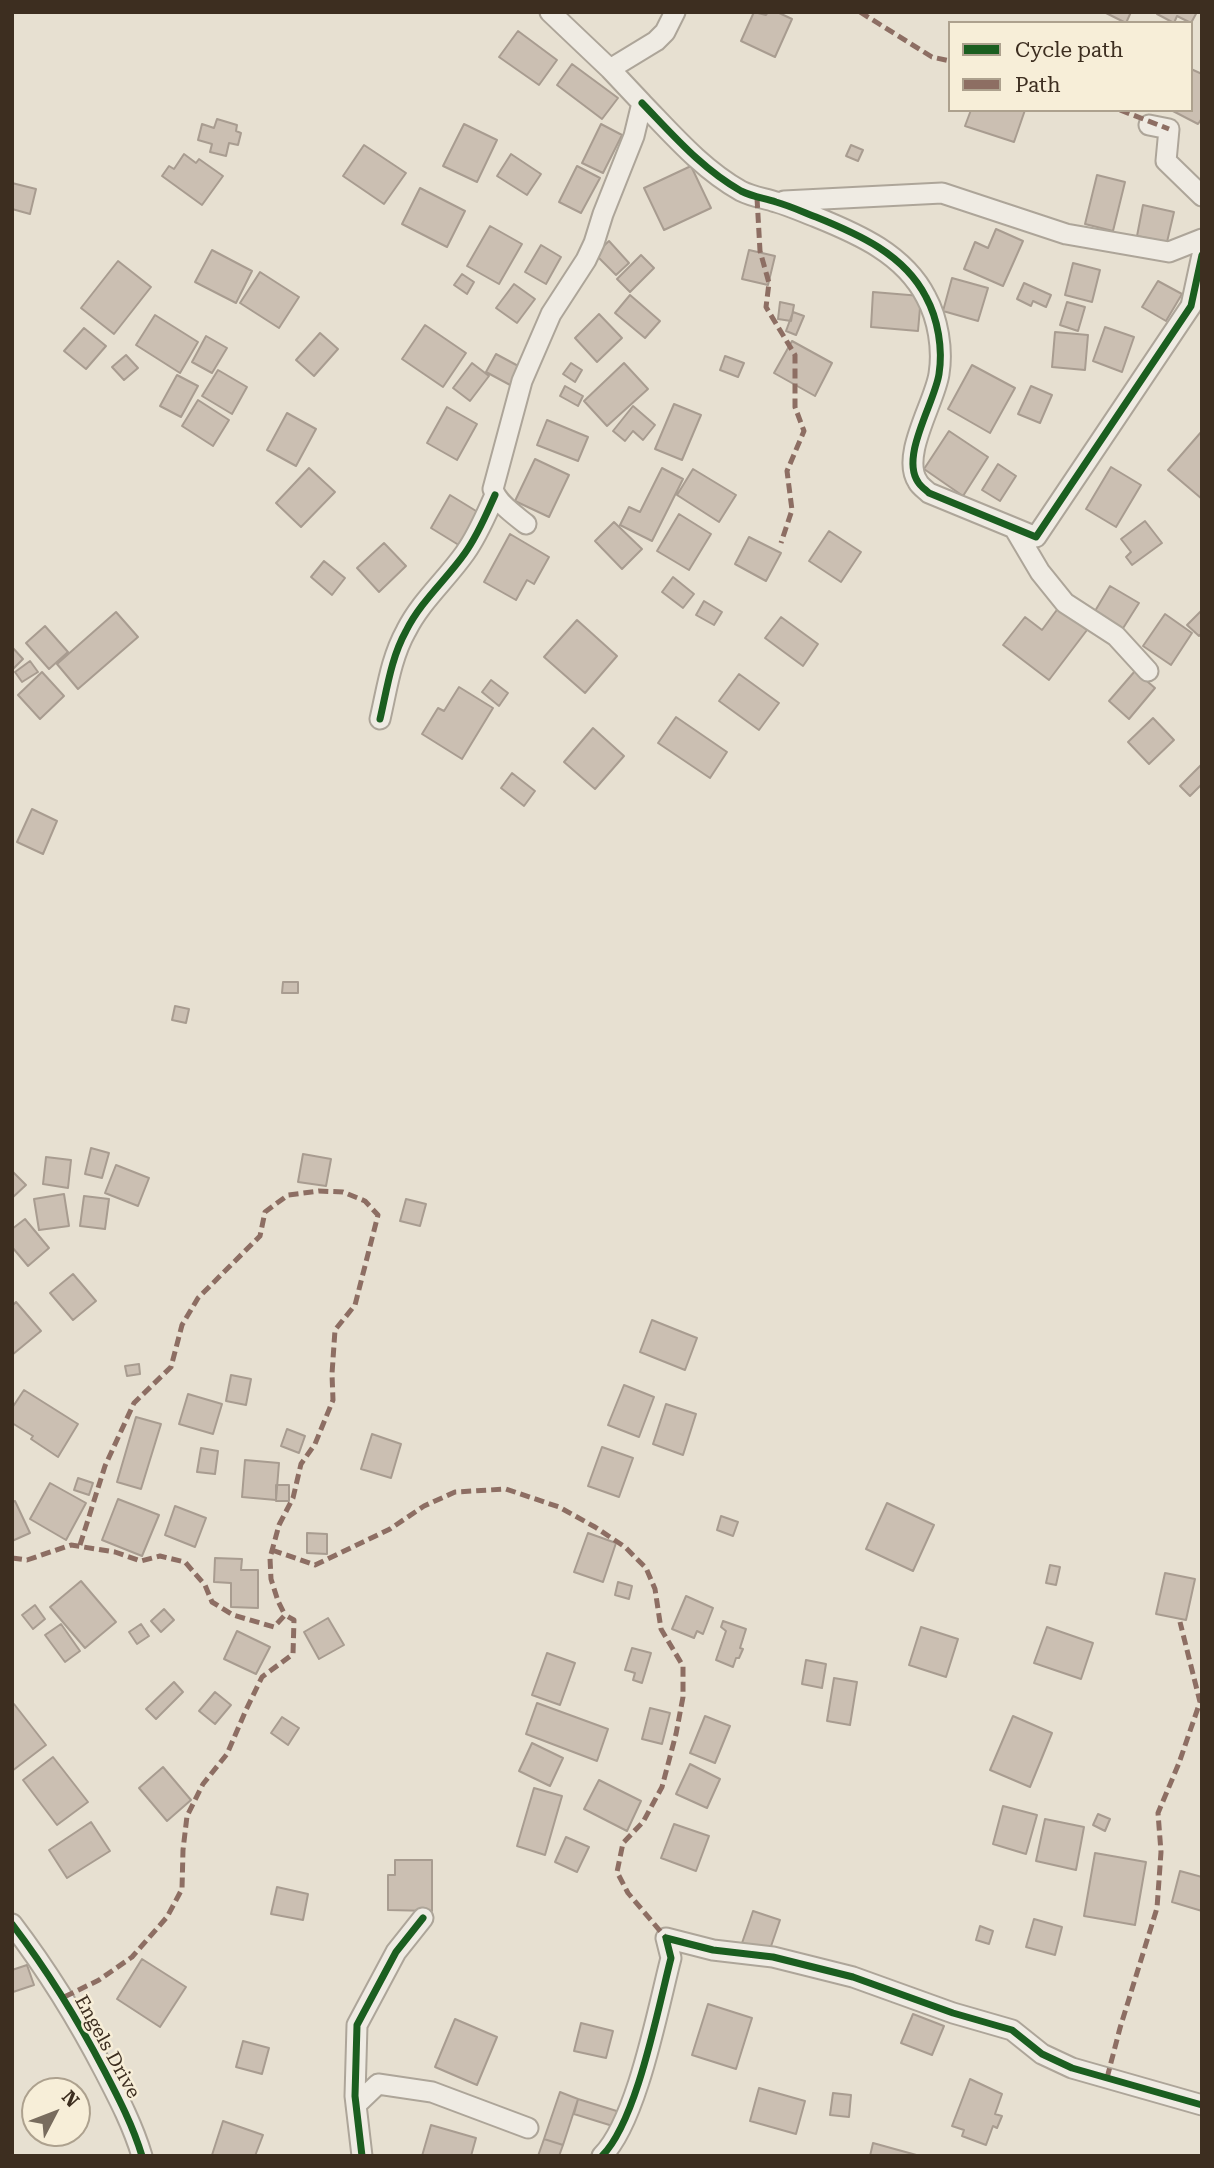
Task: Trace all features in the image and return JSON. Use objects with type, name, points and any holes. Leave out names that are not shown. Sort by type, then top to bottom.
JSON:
[{"type":"street","points":[[550,12],[610,69],[688,152],[717,176],[757,198],[776,202],[858,234],[895,259],[927,297],[940,336],[939,375],[914,453],[917,481],[929,493],[1036,537],[1191,306],[1202,255]]},
{"type":"street","points":[[610,69],[656,41],[665,32],[675,12]]},
{"type":"street","points":[[526,524],[495,495],[493,489],[522,381],[548,321],[594,243],[634,136],[642,103]]},
{"type":"street","points":[[1149,125],[1169,129],[1166,161],[1202,197]]},
{"type":"street","points":[[776,202],[942,194],[1066,234],[1169,252],[1202,239]]},
{"type":"street","points":[[380,719],[394,655],[406,630],[424,602],[464,555],[479,532],[495,495]]},
{"type":"street","points":[[1014,528],[1040,572],[1065,603],[1116,636],[1148,671]]},
{"type":"street","points":[[362,2156],[356,2105],[357,2025],[396,1952],[423,1918]]},
{"type":"street","name":"Engels Drive","points":[[12,1924],[35,1954],[80,2025],[133,2126],[142,2156]]},
{"type":"street","points":[[602,2156],[608,2150],[626,2115],[639,2080],[671,1958],[666,1938],[713,1950],[773,1957],[853,1977],[953,2013],[1012,2030],[1042,2054],[1072,2068],[1202,2105]]},
{"type":"street","points":[[356,2105],[378,2084],[432,2092],[528,2128]]},
{"type":"building","points":[[754,12],[766,15],[768,12],[777,12],[792,19],[775,57],[741,41]]},
{"type":"building","points":[[1104,12],[1131,12],[1127,21]]},
{"type":"building","points":[[1197,12],[1192,21],[1177,16],[1175,21],[1170,21],[1157,14]]},
{"type":"building","points":[[518,31],[557,60],[539,85],[499,57]]},
{"type":"building","points":[[572,64],[618,98],[602,119],[557,85]]},
{"type":"building","points":[[1193,70],[1202,74],[1202,118],[1198,124],[1175,112],[1193,112]]},
{"type":"building","points":[[970,112],[1024,112],[1014,142],[965,126]]},
{"type":"building","points":[[217,119],[237,125],[236,131],[241,133],[238,145],[229,143],[226,156],[210,152],[212,144],[198,140],[202,124],[214,128]]},
{"type":"building","points":[[464,124],[497,140],[477,182],[443,166]]},
{"type":"building","points":[[601,124],[622,135],[603,173],[582,163]]},
{"type":"building","points":[[364,145],[406,173],[384,204],[343,176]]},
{"type":"building","points":[[851,145],[863,150],[858,161],[846,156]]},
{"type":"building","points":[[184,154],[196,163],[199,159],[223,176],[202,205],[162,176],[169,166],[174,169]]},
{"type":"building","points":[[511,154],[541,174],[527,195],[497,176]]},
{"type":"building","points":[[577,166],[600,178],[581,213],[559,202]]},
{"type":"building","points":[[691,166],[711,208],[664,230],[644,188]]},
{"type":"building","points":[[1097,175],[1125,182],[1113,231],[1085,224]]},
{"type":"building","points":[[12,183],[36,189],[30,214],[12,209]]},
{"type":"building","points":[[420,188],[465,211],[447,247],[402,224]]},
{"type":"building","points":[[1143,205],[1174,212],[1167,242],[1137,236]]},
{"type":"building","points":[[490,226],[522,244],[499,284],[467,266]]},
{"type":"building","points":[[996,229],[1023,241],[1003,286],[964,269],[975,242],[988,248]]},
{"type":"building","points":[[609,241],[629,263],[616,275],[595,254]]},
{"type":"building","points":[[541,245],[561,257],[546,284],[525,272]]},
{"type":"building","points":[[212,250],[252,271],[236,303],[195,282]]},
{"type":"building","points":[[749,250],[775,256],[768,285],[742,279]]},
{"type":"building","points":[[641,255],[654,268],[630,292],[617,279]]},
{"type":"building","points":[[118,261],[151,287],[114,334],[81,308]]},
{"type":"building","points":[[1073,263],[1100,270],[1092,302],[1065,295]]},
{"type":"building","points":[[260,272],[299,297],[279,328],[240,303]]},
{"type":"building","points":[[462,274],[474,282],[467,294],[454,285]]},
{"type":"building","points":[[952,278],[988,288],[978,321],[943,311]]},
{"type":"building","points":[[1158,281],[1182,294],[1166,321],[1142,307]]},
{"type":"building","points":[[1024,283],[1051,295],[1046,307],[1033,301],[1031,306],[1017,299]]},
{"type":"building","points":[[514,284],[535,299],[517,323],[496,308]]},
{"type":"building","points":[[873,292],[921,296],[918,331],[871,327]]},
{"type":"building","points":[[630,295],[660,321],[645,338],[615,313]]},
{"type":"building","points":[[780,302],[794,305],[791,321],[778,319]]},
{"type":"building","points":[[1067,302],[1085,307],[1078,331],[1060,325]]},
{"type":"building","points":[[793,312],[804,316],[796,335],[786,331]]},
{"type":"building","points":[[599,314],[622,338],[597,362],[575,338]]},
{"type":"building","points":[[155,315],[198,342],[180,373],[136,345]]},
{"type":"building","points":[[425,325],[466,353],[443,387],[402,359]]},
{"type":"building","points":[[1105,327],[1134,337],[1122,372],[1093,361]]},
{"type":"building","points":[[84,328],[106,346],[86,369],[64,351]]},
{"type":"building","points":[[1055,332],[1088,335],[1085,370],[1052,367]]},
{"type":"building","points":[[320,333],[338,349],[314,376],[296,360]]},
{"type":"building","points":[[206,336],[227,348],[212,373],[192,362]]},
{"type":"building","points":[[792,341],[832,363],[815,396],[774,373]]},
{"type":"building","points":[[496,354],[522,368],[512,386],[486,372]]},
{"type":"building","points":[[126,355],[138,368],[124,380],[112,367]]},
{"type":"building","points":[[725,356],[744,363],[738,377],[720,370]]},
{"type":"building","points":[[472,363],[489,376],[470,401],[453,388]]},
{"type":"building","points":[[571,363],[582,370],[575,382],[563,374]]},
{"type":"building","points":[[624,363],[648,389],[607,426],[584,401]]},
{"type":"building","points":[[972,365],[1015,388],[990,433],[948,409]]},
{"type":"building","points":[[218,370],[247,387],[232,414],[202,396]]},
{"type":"building","points":[[177,375],[198,386],[181,417],[160,406]]},
{"type":"building","points":[[565,386],[583,396],[578,406],[560,396]]},
{"type":"building","points":[[1031,386],[1052,395],[1040,423],[1018,414]]},
{"type":"building","points":[[198,400],[229,420],[213,446],[182,426]]},
{"type":"building","points":[[674,404],[701,415],[682,460],[655,449]]},
{"type":"building","points":[[633,406],[655,425],[643,440],[633,431],[625,441],[613,431]]},
{"type":"building","points":[[447,407],[477,424],[457,460],[427,443]]},
{"type":"building","points":[[287,413],[316,429],[296,466],[267,450]]},
{"type":"building","points":[[547,420],[588,437],[578,461],[537,445]]},
{"type":"building","points":[[949,431],[988,457],[963,496],[924,469]]},
{"type":"building","points":[[1202,431],[1202,499],[1168,470]]},
{"type":"building","points":[[535,459],[569,475],[549,517],[515,501]]},
{"type":"building","points":[[998,464],[1016,476],[1000,501],[982,490]]},
{"type":"building","points":[[1111,467],[1141,485],[1116,527],[1086,509]]},
{"type":"building","points":[[309,468],[335,492],[301,527],[276,503]]},
{"type":"building","points":[[662,468],[683,479],[652,541],[620,525],[629,507],[640,512]]},
{"type":"building","points":[[693,469],[736,495],[719,522],[677,495]]},
{"type":"building","points":[[450,495],[481,514],[462,547],[431,528]]},
{"type":"building","points":[[679,514],[711,534],[689,570],[657,551]]},
{"type":"building","points":[[1145,521],[1162,543],[1132,565],[1126,557],[1131,552],[1121,539]]},
{"type":"building","points":[[614,522],[642,549],[622,569],[595,541]]},
{"type":"building","points":[[829,531],[861,552],[841,582],[809,561]]},
{"type":"building","points":[[510,534],[549,557],[534,584],[527,580],[516,600],[484,582]]},
{"type":"building","points":[[749,537],[781,553],[766,581],[735,564]]},
{"type":"building","points":[[384,543],[406,566],[379,592],[357,568]]},
{"type":"building","points":[[324,561],[345,578],[332,595],[311,577]]},
{"type":"building","points":[[673,577],[694,594],[683,608],[662,592]]},
{"type":"building","points":[[1110,586],[1139,603],[1120,633],[1092,616]]},
{"type":"building","points":[[704,601],[722,612],[714,625],[696,615]]},
{"type":"building","points":[[1059,607],[1087,630],[1049,680],[1003,645],[1025,617],[1042,630]]},
{"type":"building","points":[[1202,610],[1202,633],[1199,636],[1187,625]]},
{"type":"building","points":[[116,612],[138,637],[78,689],[57,664]]},
{"type":"building","points":[[1165,614],[1192,633],[1171,665],[1143,646]]},
{"type":"building","points":[[781,617],[818,644],[803,666],[765,638]]},
{"type":"building","points":[[577,620],[617,656],[585,693],[544,657]]},
{"type":"building","points":[[45,626],[68,652],[49,669],[26,643]]},
{"type":"building","points":[[12,647],[23,659],[12,670]]},
{"type":"building","points":[[30,661],[38,672],[22,682],[15,672]]},
{"type":"building","points":[[1135,671],[1155,688],[1129,719],[1109,701]]},
{"type":"building","points":[[42,672],[64,696],[40,719],[18,695]]},
{"type":"building","points":[[739,674],[779,703],[759,730],[719,701]]},
{"type":"building","points":[[491,680],[508,693],[499,706],[482,692]]},
{"type":"building","points":[[459,687],[493,708],[462,759],[422,734],[438,708],[444,711]]},
{"type":"building","points":[[676,717],[727,752],[710,778],[658,743]]},
{"type":"building","points":[[1153,718],[1174,740],[1149,764],[1128,742]]},
{"type":"building","points":[[593,728],[624,756],[595,789],[564,762]]},
{"type":"building","points":[[1202,764],[1202,784],[1190,796],[1180,786]]},
{"type":"building","points":[[512,773],[535,791],[524,806],[501,788]]},
{"type":"building","points":[[32,809],[57,821],[43,854],[17,842]]},
{"type":"building","points":[[283,982],[298,982],[298,993],[282,993]]},
{"type":"building","points":[[175,1006],[189,1009],[186,1023],[172,1020]]},
{"type":"building","points":[[91,1148],[109,1153],[102,1178],[85,1174]]},
{"type":"building","points":[[303,1154],[331,1159],[326,1186],[298,1182]]},
{"type":"building","points":[[46,1157],[71,1160],[68,1188],[43,1184]]},
{"type":"building","points":[[116,1165],[149,1178],[138,1206],[105,1193]]},
{"type":"building","points":[[12,1171],[26,1185],[12,1198]]},
{"type":"building","points":[[64,1194],[69,1226],[39,1230],[34,1199]]},
{"type":"building","points":[[84,1196],[109,1199],[105,1229],[80,1226]]},
{"type":"building","points":[[406,1199],[426,1204],[420,1226],[400,1221]]},
{"type":"building","points":[[25,1219],[49,1248],[28,1266],[12,1247],[12,1229]]},
{"type":"building","points":[[73,1274],[96,1301],[73,1320],[50,1293]]},
{"type":"building","points":[[16,1302],[41,1331],[12,1355],[12,1306]]},
{"type":"building","points":[[652,1320],[697,1338],[685,1370],[640,1352]]},
{"type":"building","points":[[139,1364],[140,1374],[127,1376],[125,1366]]},
{"type":"building","points":[[231,1375],[251,1379],[246,1405],[226,1401]]},
{"type":"building","points":[[624,1385],[654,1397],[639,1437],[608,1425]]},
{"type":"building","points":[[24,1390],[78,1424],[58,1457],[12,1423],[12,1408]]},
{"type":"building","points":[[188,1394],[222,1404],[213,1434],[179,1424]]},
{"type":"building","points":[[666,1404],[696,1414],[683,1455],[653,1444]]},
{"type":"building","points":[[136,1417],[161,1424],[141,1489],[117,1482]]},
{"type":"building","points":[[287,1429],[305,1436],[299,1453],[281,1446]]},
{"type":"building","points":[[372,1434],[401,1444],[391,1478],[361,1469]]},
{"type":"building","points":[[602,1447],[633,1458],[619,1497],[588,1486]]},
{"type":"building","points":[[201,1448],[218,1451],[215,1474],[197,1472]]},
{"type":"building","points":[[245,1460],[279,1463],[276,1500],[242,1497]]},
{"type":"building","points":[[78,1478],[93,1483],[89,1495],[74,1490]]},
{"type":"building","points":[[50,1483],[86,1503],[66,1540],[30,1519]]},
{"type":"building","points":[[276,1485],[289,1485],[289,1501],[276,1501]]},
{"type":"building","points":[[118,1499],[159,1515],[142,1556],[102,1540]]},
{"type":"building","points":[[15,1501],[30,1533],[12,1541],[12,1502]]},
{"type":"building","points":[[887,1503],[934,1525],[913,1571],[866,1549]]},
{"type":"building","points":[[175,1506],[206,1518],[195,1547],[165,1535]]},
{"type":"building","points":[[721,1516],[738,1522],[733,1536],[717,1530]]},
{"type":"building","points":[[307,1533],[327,1534],[327,1554],[307,1553]]},
{"type":"building","points":[[588,1533],[616,1543],[603,1582],[574,1572]]},
{"type":"building","points":[[215,1558],[242,1559],[241,1570],[258,1570],[258,1608],[231,1607],[231,1583],[214,1582]]},
{"type":"building","points":[[1050,1565],[1060,1567],[1056,1585],[1046,1583]]},
{"type":"building","points":[[1165,1573],[1195,1579],[1186,1620],[1156,1614]]},
{"type":"building","points":[[81,1581],[116,1622],[85,1648],[50,1607]]},
{"type":"building","points":[[618,1582],[632,1586],[629,1599],[615,1595]]},
{"type":"building","points":[[686,1596],[713,1608],[703,1634],[697,1631],[694,1638],[672,1629]]},
{"type":"building","points":[[35,1605],[45,1619],[33,1629],[22,1615]]},
{"type":"building","points":[[164,1609],[174,1620],[161,1632],[151,1621]]},
{"type":"building","points":[[328,1618],[344,1645],[319,1659],[304,1632]]},
{"type":"building","points":[[723,1621],[746,1629],[740,1648],[743,1649],[733,1667],[716,1660],[726,1631],[721,1627]]},
{"type":"building","points":[[61,1624],[80,1651],[65,1662],[45,1635]]},
{"type":"building","points":[[141,1624],[149,1636],[137,1644],[129,1632]]},
{"type":"building","points":[[921,1627],[958,1639],[946,1677],[909,1665]]},
{"type":"building","points":[[1047,1627],[1093,1643],[1081,1679],[1034,1663]]},
{"type":"building","points":[[237,1631],[270,1647],[256,1674],[224,1659]]},
{"type":"building","points":[[632,1648],[651,1653],[642,1683],[633,1680],[635,1673],[625,1670]]},
{"type":"building","points":[[547,1653],[575,1663],[560,1705],[532,1695]]},
{"type":"building","points":[[806,1660],[826,1664],[822,1688],[802,1684]]},
{"type":"building","points":[[834,1678],[857,1682],[850,1725],[827,1721]]},
{"type":"building","points":[[174,1682],[183,1692],[156,1719],[146,1709]]},
{"type":"building","points":[[215,1692],[231,1705],[215,1724],[199,1711]]},
{"type":"building","points":[[537,1703],[608,1729],[597,1761],[526,1734]]},
{"type":"building","points":[[14,1704],[46,1745],[12,1771],[12,1705]]},
{"type":"building","points":[[650,1708],[670,1713],[662,1744],[642,1739]]},
{"type":"building","points":[[705,1716],[730,1726],[715,1763],[690,1753]]},
{"type":"building","points":[[1013,1716],[1052,1733],[1030,1787],[990,1770]]},
{"type":"building","points":[[282,1717],[299,1728],[288,1745],[271,1733]]},
{"type":"building","points":[[532,1743],[563,1758],[550,1786],[519,1771]]},
{"type":"building","points":[[53,1757],[88,1802],[57,1825],[23,1780]]},
{"type":"building","points":[[690,1764],[720,1779],[707,1808],[676,1794]]},
{"type":"building","points":[[163,1767],[191,1800],[167,1821],[139,1788]]},
{"type":"building","points":[[599,1780],[641,1801],[627,1831],[584,1809]]},
{"type":"building","points":[[534,1788],[562,1796],[545,1855],[517,1846]]},
{"type":"building","points":[[1003,1806],[1037,1815],[1026,1854],[993,1844]]},
{"type":"building","points":[[1098,1814],[1110,1819],[1105,1831],[1093,1825]]},
{"type":"building","points":[[1045,1819],[1084,1827],[1076,1870],[1036,1861]]},
{"type":"building","points":[[91,1822],[110,1851],[67,1878],[49,1850]]},
{"type":"building","points":[[674,1824],[709,1836],[696,1871],[661,1858]]},
{"type":"building","points":[[566,1837],[589,1847],[577,1872],[555,1862]]},
{"type":"building","points":[[1095,1853],[1146,1862],[1135,1925],[1084,1916]]},
{"type":"building","points":[[395,1860],[432,1860],[432,1911],[388,1910],[388,1875],[395,1875]]},
{"type":"building","points":[[1180,1871],[1202,1877],[1202,1911],[1172,1902]]},
{"type":"building","points":[[277,1887],[308,1894],[303,1920],[271,1914]]},
{"type":"building","points":[[753,1911],[780,1920],[768,1955],[741,1946]]},
{"type":"building","points":[[1034,1919],[1062,1927],[1055,1955],[1026,1947]]},
{"type":"building","points":[[980,1926],[993,1931],[989,1944],[976,1940]]},
{"type":"building","points":[[142,1959],[186,1987],[160,2027],[117,1999]]},
{"type":"building","points":[[27,1965],[34,1985],[13,1992],[12,1970]]},
{"type":"building","points":[[708,2004],[752,2018],[736,2069],[692,2055]]},
{"type":"building","points":[[913,2014],[944,2026],[932,2055],[901,2043]]},
{"type":"building","points":[[455,2019],[497,2037],[477,2085],[435,2067]]},
{"type":"building","points":[[581,2023],[613,2031],[606,2058],[574,2051]]},
{"type":"building","points":[[243,2041],[269,2048],[262,2074],[236,2067]]},
{"type":"building","points":[[970,2079],[1002,2094],[995,2114],[1002,2116],[997,2128],[993,2126],[986,2145],[962,2136],[964,2130],[952,2126]]},
{"type":"building","points":[[759,2088],[805,2101],[796,2134],[750,2121]]},
{"type":"building","points":[[560,2092],[578,2099],[563,2145],[544,2139]]},
{"type":"building","points":[[833,2093],[851,2095],[849,2117],[830,2115]]},
{"type":"building","points":[[578,2099],[620,2112],[616,2127],[574,2114]]},
{"type":"building","points":[[223,2121],[263,2135],[255,2156],[212,2155]]},
{"type":"building","points":[[431,2125],[476,2138],[471,2156],[422,2156]]},
{"type":"building","points":[[544,2139],[563,2145],[559,2156],[538,2156]]},
{"type":"building","points":[[873,2143],[920,2156],[870,2156]]},
{"type":"marked path","points":[[860,12],[932,57],[948,61]]},
{"type":"marked path","points":[[1125,112],[1169,129]]},
{"type":"marked path","points":[[757,198],[760,251],[769,283],[766,307],[795,355],[795,407],[804,431],[787,471],[792,510],[781,543]]},
{"type":"marked path","points":[[80,1545],[105,1466],[134,1403],[171,1367],[182,1325],[198,1298],[260,1236],[265,1212],[288,1195],[319,1191],[343,1192],[365,1201],[378,1215],[355,1305],[335,1330],[333,1400],[315,1444],[301,1464],[293,1498],[279,1525],[270,1558],[271,1579],[285,1615]]},
{"type":"marked path","points":[[272,1550],[315,1565],[390,1529],[424,1506],[455,1492],[506,1489],[559,1507],[625,1547],[646,1568],[655,1589],[661,1629],[683,1666],[683,1697],[662,1787],[643,1822],[623,1843],[617,1872],[628,1893],[666,1938]]},
{"type":"marked path","points":[[12,1558],[27,1560],[71,1545],[115,1552],[141,1561],[160,1556],[185,1562],[205,1585],[212,1602],[233,1615],[274,1627],[285,1615],[294,1620],[293,1654],[262,1677],[227,1754],[203,1784],[187,1816],[182,1889],[167,1917],[132,1957],[99,1980],[62,1998]]},
{"type":"marked path","points":[[1107,2078],[1157,1908],[1161,1852],[1158,1813],[1200,1702],[1180,1622]]},
{"type":"cycle path","points":[[642,103],[688,151],[727,182],[745,193],[786,205],[863,238],[893,257],[917,282],[930,306],[940,344],[939,374],[913,458],[918,482],[929,493],[1036,537],[1191,306],[1202,255]]},
{"type":"cycle path","points":[[380,719],[393,663],[406,631],[419,610],[470,546],[495,495]]},
{"type":"cycle path","points":[[362,2156],[355,2096],[357,2025],[396,1952],[423,1918]]},
{"type":"cycle path","points":[[12,1924],[50,1977],[84,2033],[120,2103],[142,2156]]},
{"type":"cycle path","points":[[602,2156],[626,2117],[645,2063],[671,1958],[666,1938],[713,1950],[773,1957],[853,1977],[953,2013],[1012,2030],[1042,2054],[1072,2068],[1202,2105]]}]
